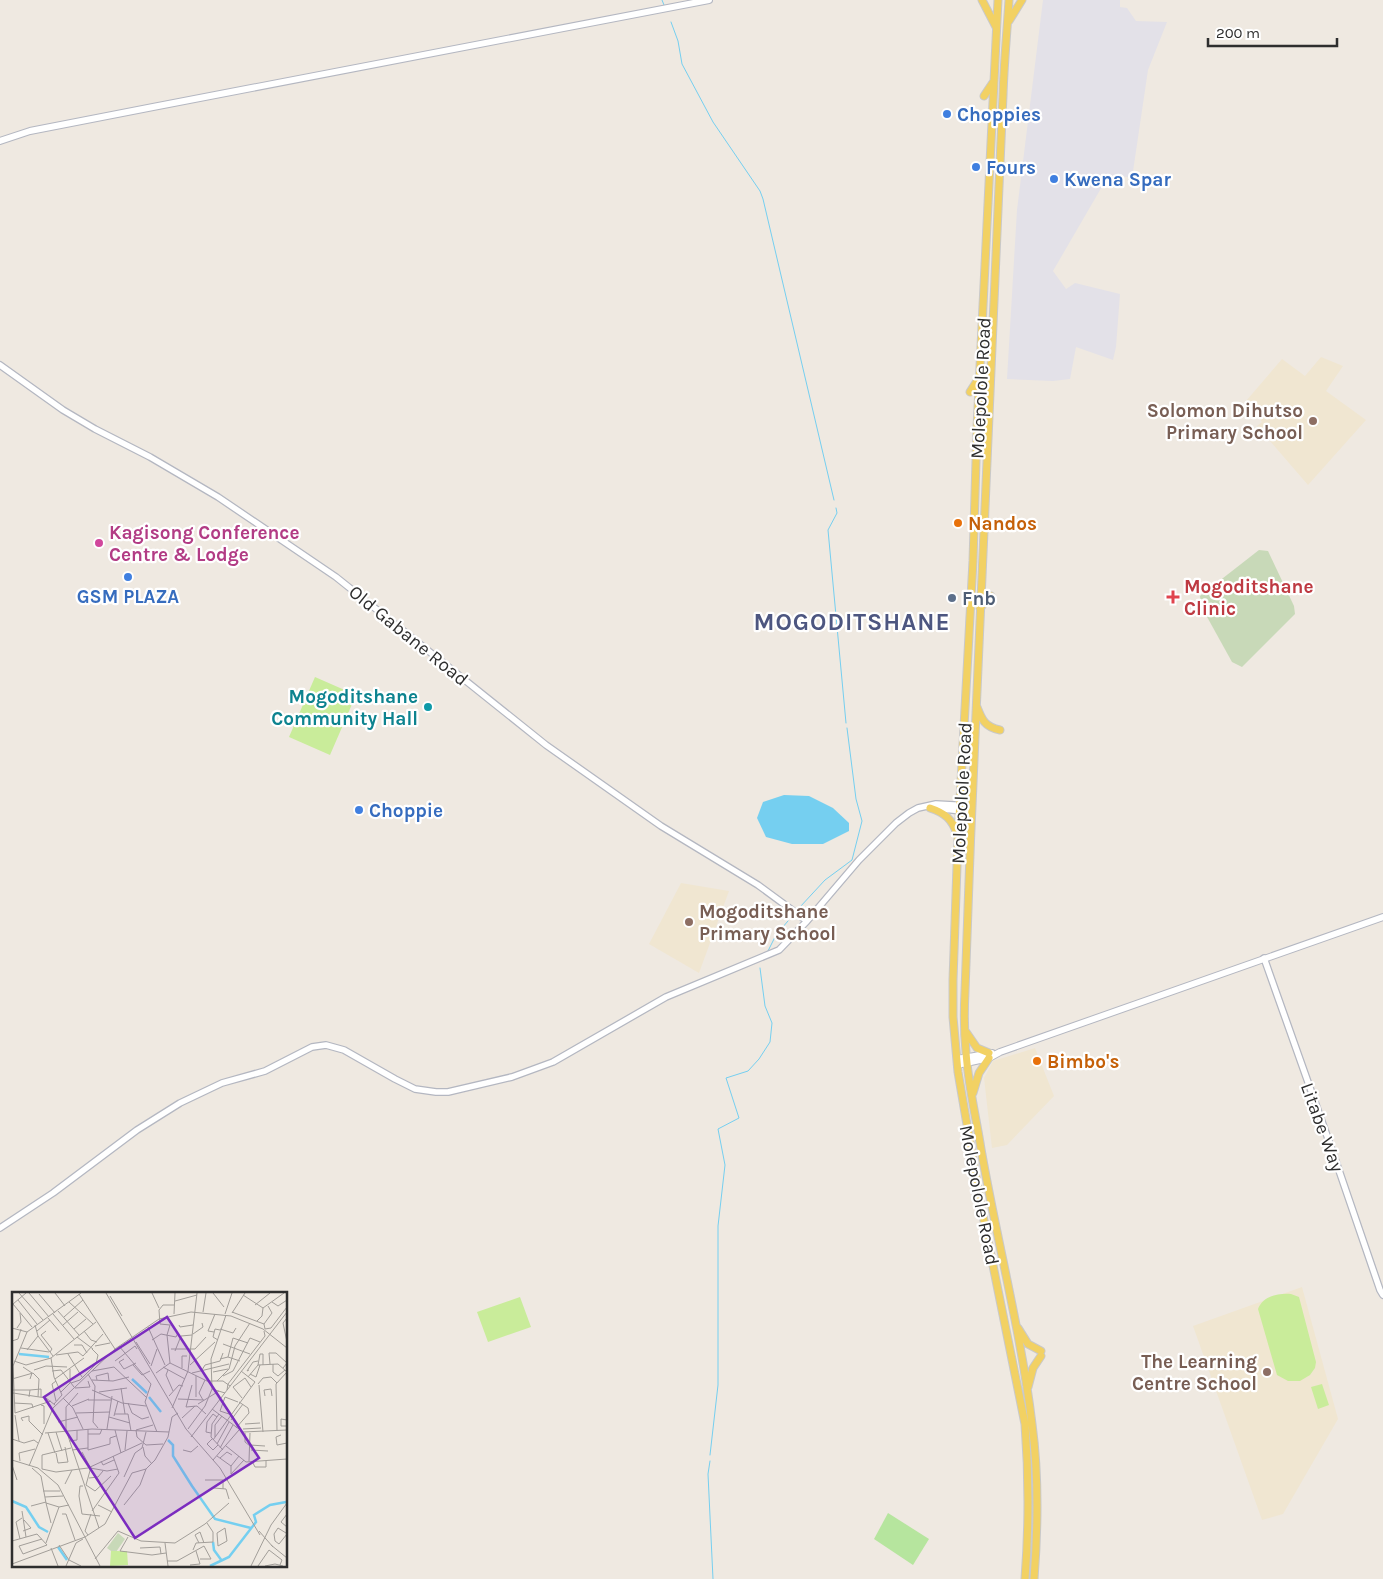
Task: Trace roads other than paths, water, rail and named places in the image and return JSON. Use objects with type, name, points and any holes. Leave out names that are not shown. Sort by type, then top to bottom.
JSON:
[{"type":"main road","points":[[0,141],[30,131],[709,0]]},
{"type":"main road","points":[[982,0],[997,30]]},
{"type":"main road","name":"Molepolole Road","points":[[998,0],[973,561],[958,837],[953,1017],[957,1062],[980,1201],[1024,1424],[1029,1529],[1025,1579]]},
{"type":"main road","name":"Molepolole Road","points":[[1009,0],[1003,92],[971,809],[965,1029],[972,1096],[990,1200],[1016,1326],[1034,1434],[1038,1494],[1038,1529],[1034,1579]]},
{"type":"main road","points":[[1008,23],[1022,0]]},
{"type":"main road","points":[[984,96],[994,80]]},
{"type":"main road","points":[[970,392],[981,375]]},
{"type":"main road","points":[[973,561],[977,560],[984,538]]},
{"type":"main road","points":[[980,608],[991,596]]},
{"type":"main road","points":[[976,704],[986,724],[993,729],[1000,730]]},
{"type":"main road","points":[[927,807],[941,811],[949,817],[958,837]]},
{"type":"main road","points":[[957,1062],[989,1056],[1383,917]]},
{"type":"main road","points":[[966,947],[974,940]]},
{"type":"main road","points":[[965,1029],[977,1048],[989,1056]]},
{"type":"main road","points":[[972,1096],[976,1079],[989,1056]]},
{"type":"main road","points":[[1016,1326],[1028,1344],[1041,1354],[1032,1368],[1027,1389]]},
{"type":"street","name":"Old Gabane Road","points":[[0,366],[88,426],[150,457],[218,497],[336,577],[546,745],[661,826],[758,885],[807,921]]},
{"type":"street","points":[[0,1228],[53,1193],[137,1130],[180,1103],[222,1083],[265,1071],[306,1049],[320,1045],[335,1047],[359,1058],[395,1079],[423,1091],[448,1092],[507,1078],[553,1062],[674,993],[779,950],[807,921],[859,860],[896,823],[909,813],[927,807],[971,809]]},
{"type":"street","name":"Litabe Way","points":[[1264,958],[1373,1272],[1383,1295]]},
{"type":"water","points":[[784,795],[809,796],[833,808],[849,823],[849,831],[823,844],[792,844],[766,837],[757,818],[763,802]]},
{"type":"waterway","points":[[662,0],[664,5]]},
{"type":"waterway","points":[[671,22],[678,41],[682,64],[713,122],[760,191],[763,199],[834,500]]},
{"type":"waterway","points":[[836,508],[837,513],[828,530],[846,723]]},
{"type":"waterway","points":[[800,907],[825,880],[852,860],[862,821],[856,799],[847,728]]},
{"type":"waterway","points":[[768,951],[776,935],[788,921]]},
{"type":"waterway","points":[[710,1455],[718,1385],[718,1226],[725,1165],[718,1129],[739,1118],[726,1078],[748,1071],[759,1059],[770,1042],[772,1023],[765,1006],[760,968]]},
{"type":"waterway","points":[[710,1461],[708,1474],[713,1579]]},
{"type":"place","name":"Choppies","points":[[947,114]]},
{"type":"place","name":"Fours","points":[[976,167]]},
{"type":"place","name":"Kwena Spar","points":[[1054,179]]},
{"type":"place","name":"Solomon Dihutso Primary School","points":[[1313,421]]},
{"type":"place","name":"Nandos","points":[[958,523]]},
{"type":"place","name":"Kagisong Conference Centre & Lodge","points":[[99,543]]},
{"type":"place","name":"GSM PLAZA","points":[[128,577]]},
{"type":"place","name":"Mogoditshane Clinic","points":[[1173,597]]},
{"type":"place","name":"Fnb","points":[[952,598]]},
{"type":"place","name":"Mogoditshane Community Hall","points":[[428,707]]},
{"type":"place","name":"Choppie","points":[[359,810]]},
{"type":"place","name":"Mogoditshane Primary School","points":[[689,922]]},
{"type":"place","name":"Bimbo's","points":[[1037,1061]]},
{"type":"place","name":"The Learning Centre School","points":[[1267,1372]]},
{"type":"district","name":"MOGODITSHANE","points":[[852,622]]}]
